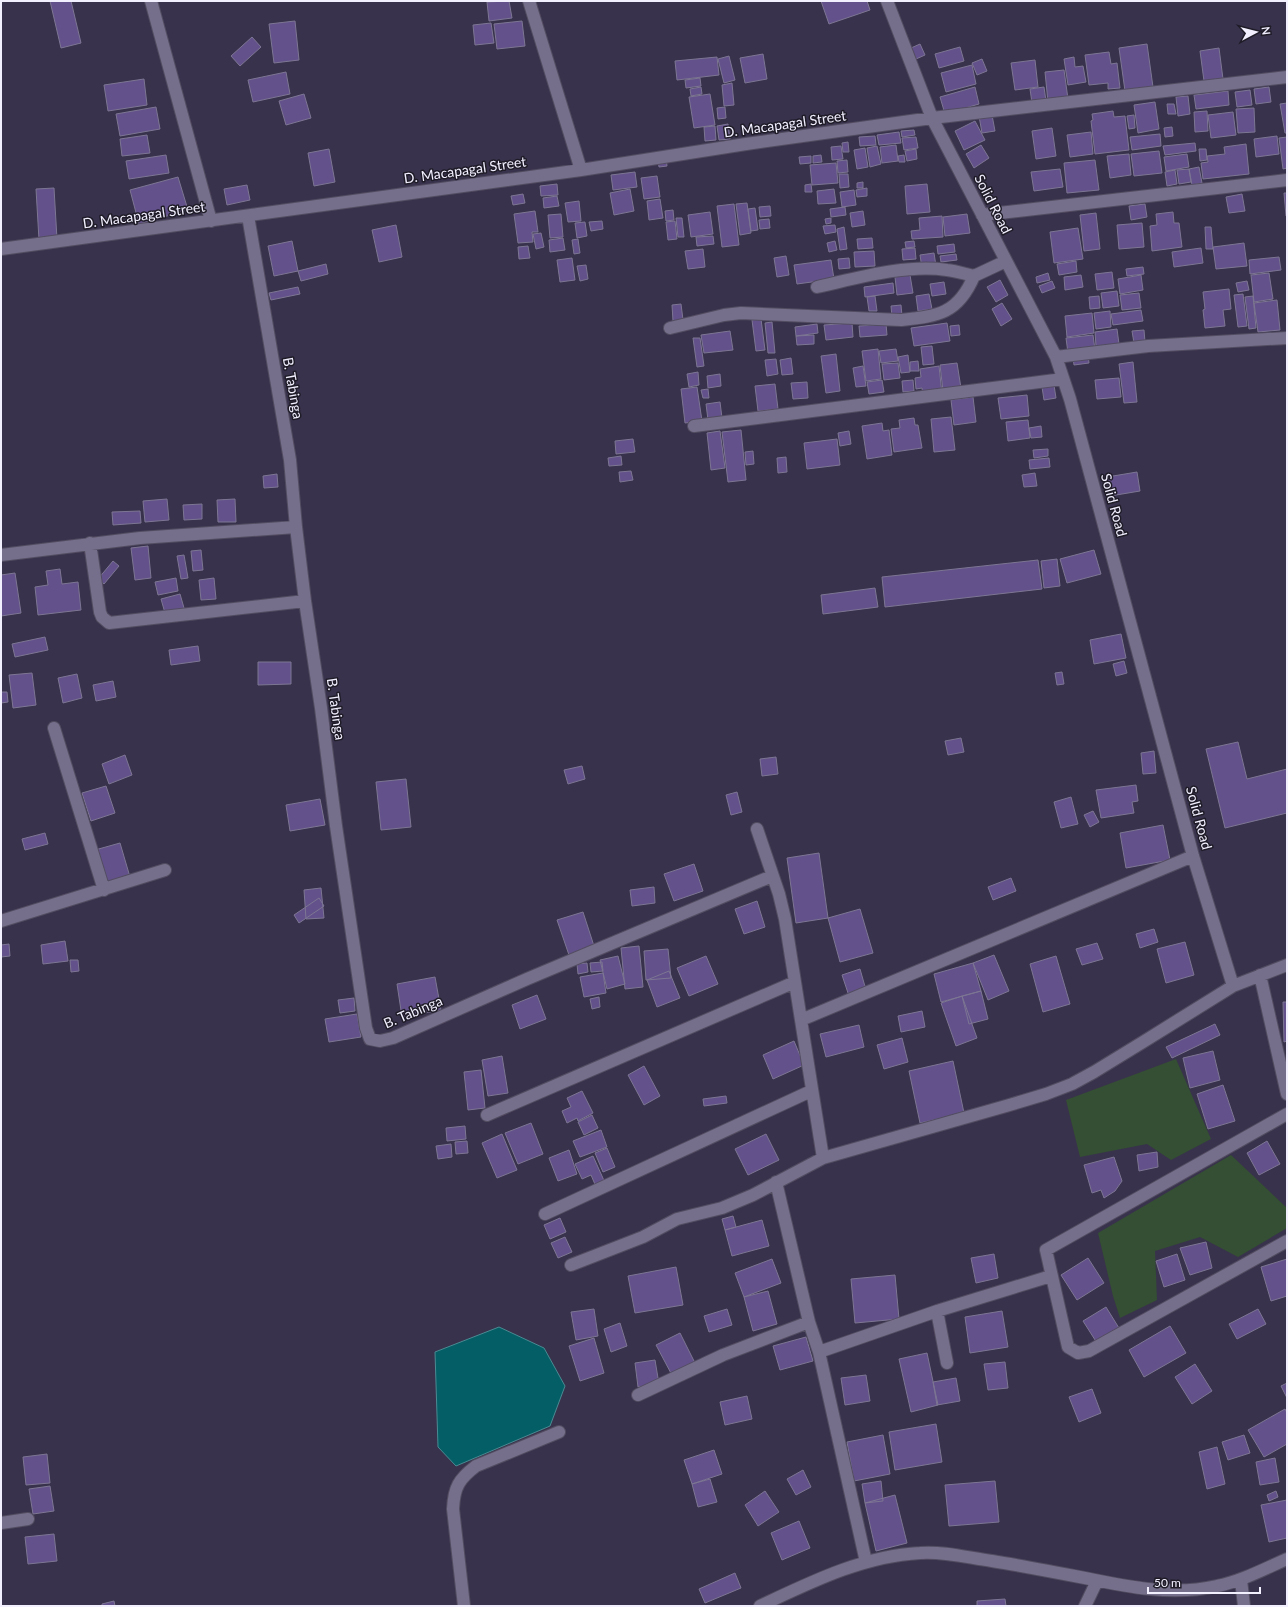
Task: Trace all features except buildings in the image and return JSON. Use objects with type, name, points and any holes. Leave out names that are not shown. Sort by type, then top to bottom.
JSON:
[{"type":"street","points":[[151,1],[211,221]]},
{"type":"street","points":[[529,1],[581,170]]},
{"type":"street","name":"Solid Road","points":[[887,1],[932,118],[1056,357],[1194,856],[1233,986]]},
{"type":"street","name":"D. Macapagal Street","points":[[1,249],[581,170],[746,144],[932,118],[1287,77]]},
{"type":"street","points":[[982,215],[1287,180]]},
{"type":"street","name":"B. Tabinga","points":[[248,216],[290,460],[305,601],[322,715],[338,842],[366,1028],[370,1039],[380,1041],[393,1038],[526,979],[772,876]]},
{"type":"street","points":[[817,286],[868,275],[914,270],[948,270],[974,276],[1006,261]]},
{"type":"street","points":[[670,328],[724,315],[741,313],[901,320],[922,317],[942,313],[956,305],[968,291],[974,276]]},
{"type":"street","points":[[1056,357],[1148,346],[1287,338]]},
{"type":"street","points":[[694,426],[1063,379]]},
{"type":"street","points":[[1,555],[140,538],[296,527]]},
{"type":"street","points":[[90,543],[100,612],[102,617],[109,623],[305,601]]},
{"type":"street","points":[[54,728],[104,890]]},
{"type":"street","points":[[757,829],[785,919],[796,982],[811,1091],[823,1158]]},
{"type":"street","points":[[801,1020],[1194,856]]},
{"type":"street","points":[[1,921],[165,870]]},
{"type":"street","points":[[571,1266],[643,1237],[677,1219],[722,1208],[753,1195],[823,1158],[998,1109],[1072,1084],[1137,1046],[1233,986],[1287,965]]},
{"type":"street","points":[[1260,975],[1287,1094]]},
{"type":"street","points":[[488,1115],[796,982]]},
{"type":"street","points":[[545,1214],[811,1091]]},
{"type":"street","points":[[1287,1114],[1046,1250],[1068,1347],[1072,1351],[1084,1353],[1089,1351],[1287,1242]]},
{"type":"street","points":[[776,1182],[809,1322],[819,1352],[866,1562]]},
{"type":"street","points":[[819,1352],[937,1311],[1051,1276]]},
{"type":"street","points":[[937,1311],[947,1363]]},
{"type":"street","points":[[638,1395],[723,1355],[809,1322]]},
{"type":"street","points":[[464,1606],[453,1509],[454,1496],[458,1484],[465,1474],[476,1466],[559,1432]]},
{"type":"street","points":[[1,1523],[28,1519]]},
{"type":"street","points":[[760,1606],[826,1576],[866,1562],[892,1556],[921,1553],[1020,1565],[1097,1581],[1152,1590],[1183,1590],[1215,1586],[1241,1580],[1287,1559]]},
{"type":"street","points":[[1241,1580],[1244,1606]]},
{"type":"street","points":[[1086,1606],[1097,1581]]},
{"type":"shaded area","points":[[1176,1059],[1211,1139],[1171,1160],[1147,1144],[1080,1157],[1066,1100]]},
{"type":"shaded area","points":[[1231,1155],[1287,1208],[1287,1228],[1238,1257],[1200,1237],[1155,1251],[1157,1300],[1120,1318],[1113,1296],[1098,1233]]},
{"type":"shaded area","points":[[499,1327],[544,1348],[565,1386],[550,1426],[456,1466],[438,1447],[435,1352]]}]
